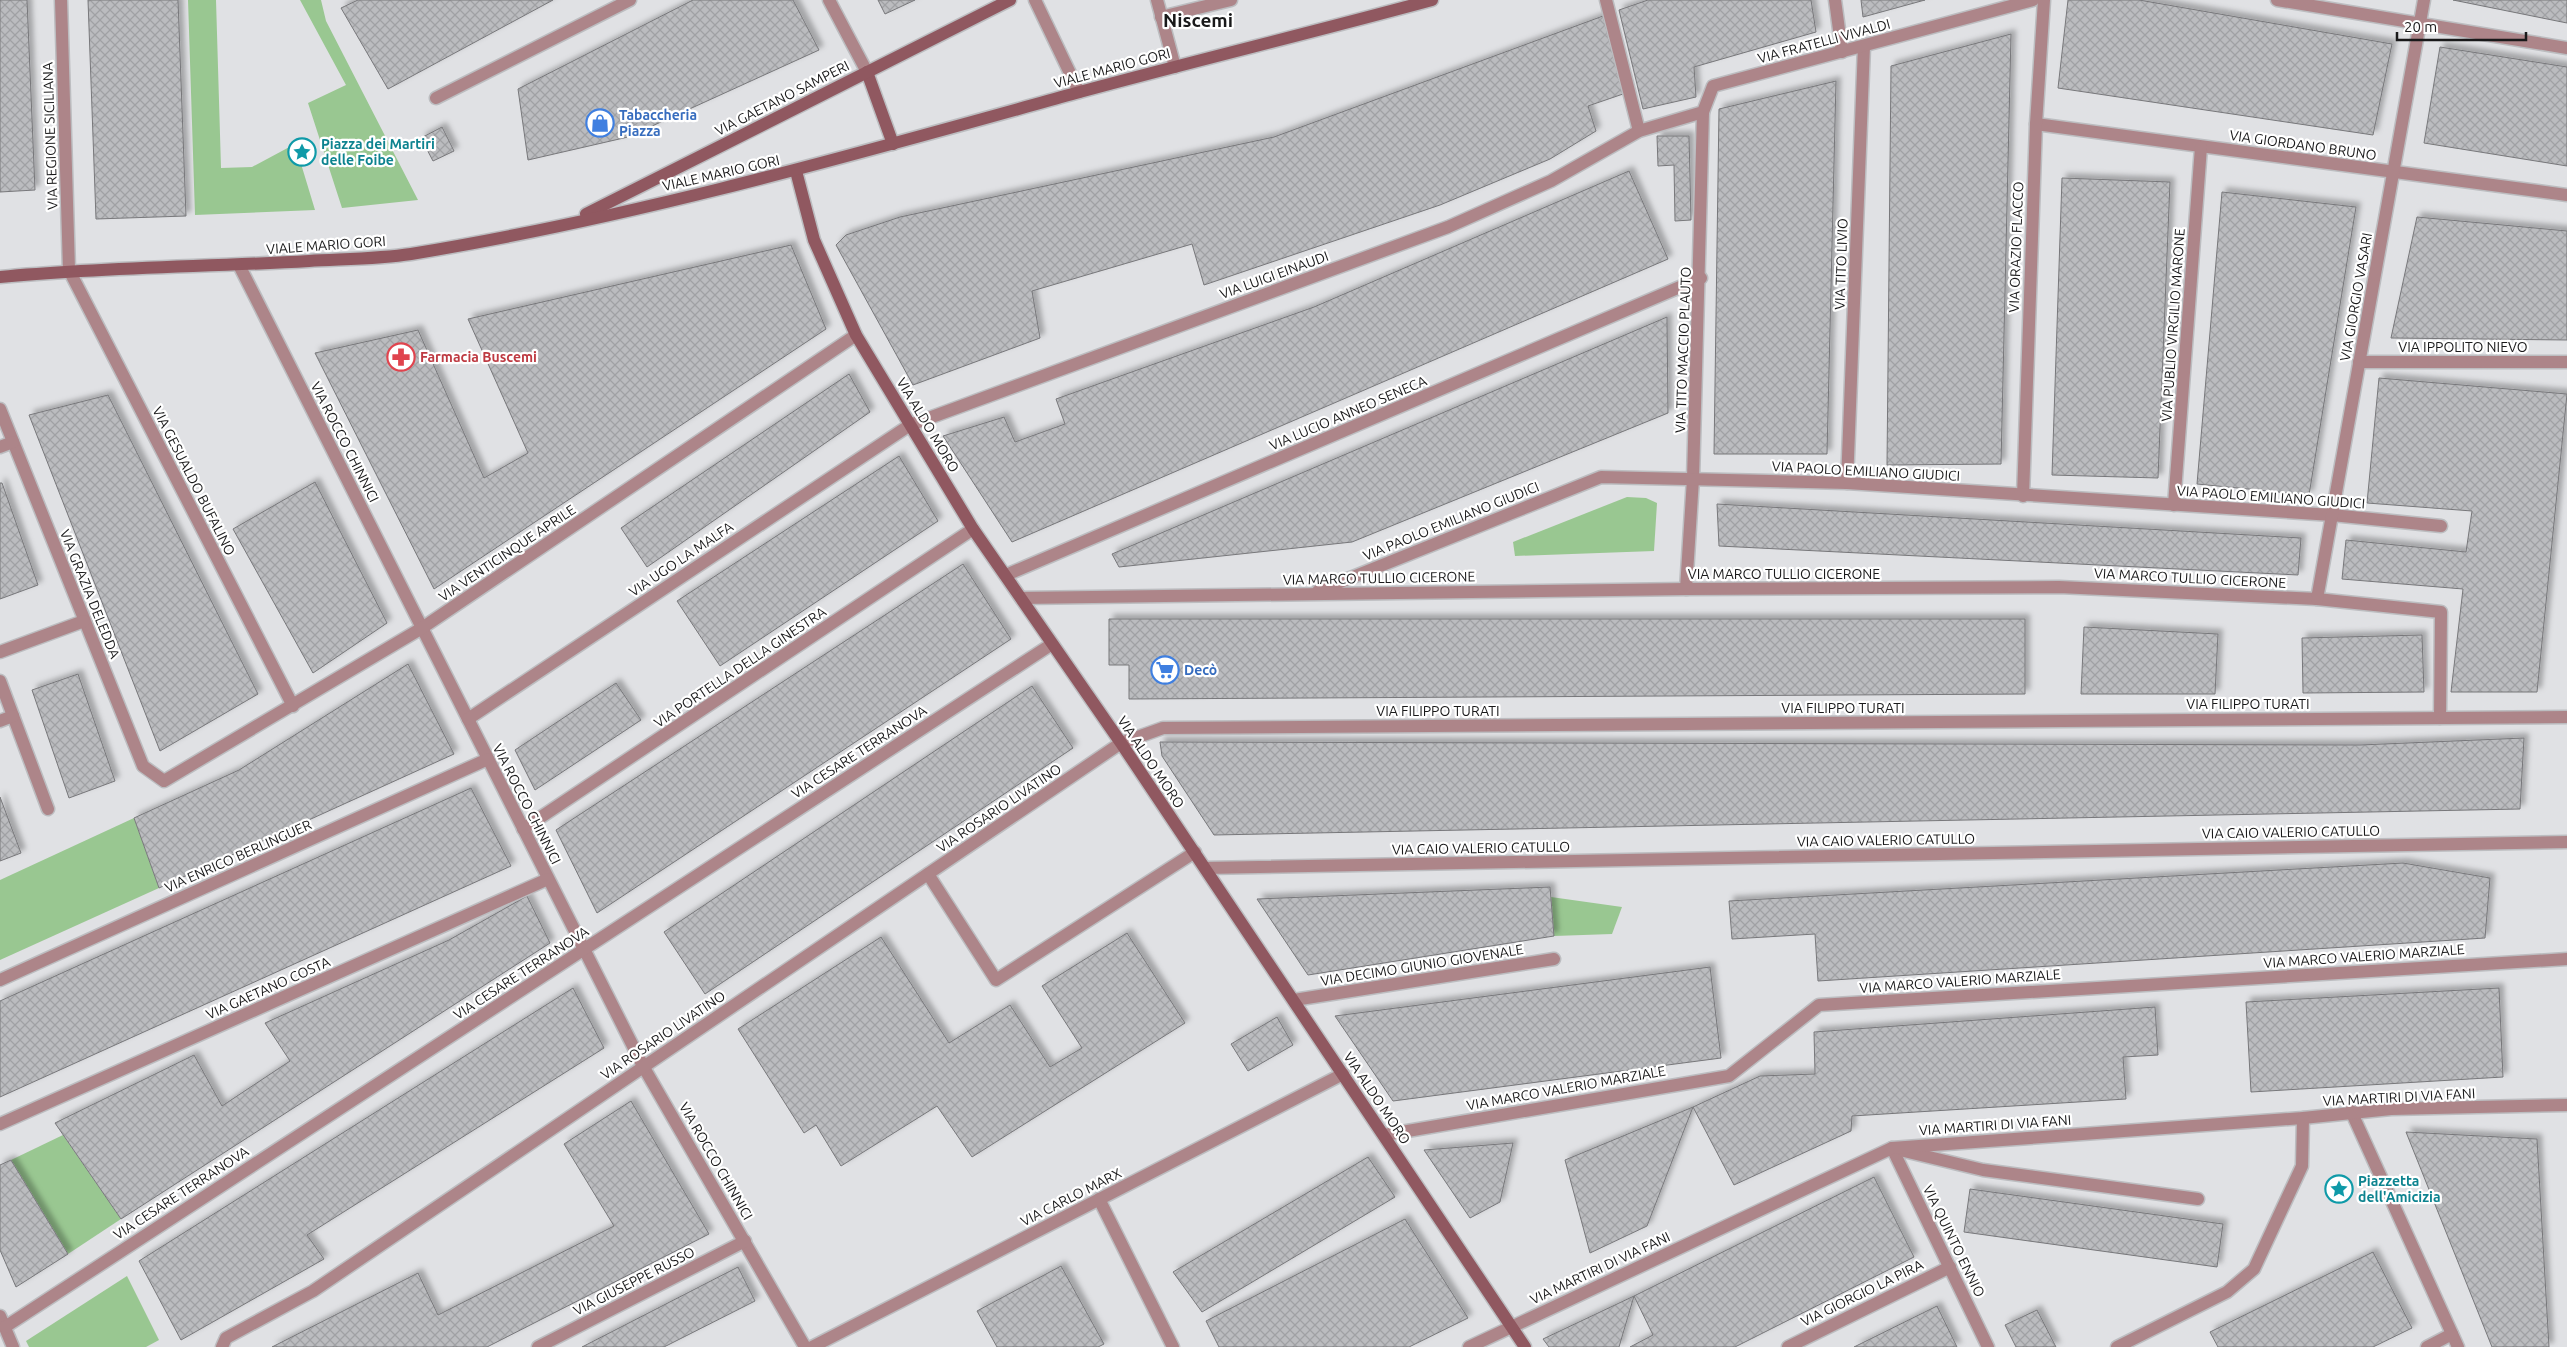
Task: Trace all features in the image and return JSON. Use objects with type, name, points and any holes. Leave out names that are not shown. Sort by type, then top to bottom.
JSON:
[{"type":"main road","name":"VIA GAETANO SAMPERI","points":[[568,224],[1010,0]]},
{"type":"main road","name":"VIALE MARIO GORI","points":[[0,277],[69,270],[239,265],[407,255],[568,224],[796,171],[1396,5],[1432,0]]},
{"type":"main road","points":[[867,72],[893,144]]},
{"type":"main road","name":"VIA ALDO MORO","points":[[796,171],[814,240],[856,335],[973,529],[1195,852],[1525,1347]]},
{"type":"street","name":"VIA REGIONE SICILIANA","points":[[61,0],[69,270]]},
{"type":"street","points":[[436,98],[630,0]]},
{"type":"street","points":[[829,0],[867,72]]},
{"type":"street","points":[[1035,0],[1079,92]]},
{"type":"street","points":[[1157,0],[1175,67]]},
{"type":"street","points":[[1162,17],[1231,0]]},
{"type":"street","points":[[1606,0],[1640,131],[1703,112]]},
{"type":"street","points":[[1835,0],[1842,52]]},
{"type":"street","name":"VIA FRATELLI VIVALDI","points":[[1703,112],[1713,86],[2033,0]]},
{"type":"street","name":"VIA ORAZIO FLACCO","points":[[2023,496],[2036,124],[2044,0]]},
{"type":"street","points":[[2277,0],[2420,22],[2567,48]]},
{"type":"street","name":"VIA GIORGIO VASARI","points":[[2317,599],[2424,0]]},
{"type":"street","name":"VIA TITO LIVIO","points":[[1847,483],[1864,46]]},
{"type":"street","name":"VIA TITO MACCIO PLAUTO","points":[[1686,589],[1693,479],[1700,278],[1703,112]]},
{"type":"street","name":"VIA GIORDANO BRUNO","points":[[2036,124],[2567,195]]},
{"type":"street","name":"VIA LUIGI EINAUDI","points":[[910,425],[1448,227],[1551,181],[1640,131]]},
{"type":"street","name":"VIA PUBLIO VIRGILIO MARONE","points":[[2174,505],[2202,147]]},
{"type":"street","name":"VIA ROCCO CHINNICI","points":[[239,265],[643,1066],[805,1347]]},
{"type":"street","name":"VIA GESUALDO BUFALINO","points":[[69,270],[293,706]]},
{"type":"street","name":"VIA LUCIO ANNEO SENECA","points":[[1006,575],[1700,278]]},
{"type":"street","name":"VIA VENTICINQUE APRILE","points":[[164,780],[293,706],[422,628],[856,335]]},
{"type":"street","name":"VIA IPPOLITO NIEVO","points":[[2359,362],[2567,362]]},
{"type":"street","name":"VIA GRAZIA DELEDDA","points":[[0,409],[143,766],[164,780]]},
{"type":"street","name":"VIA UGO LA MALFA","points":[[468,719],[910,425]]},
{"type":"street","points":[[0,448],[13,442]]},
{"type":"street","name":"VIA PAOLO EMILIANO GIUDICI","points":[[1311,594],[1602,477],[1847,483],[2332,515],[2441,526]]},
{"type":"street","name":"VIA PORTELLA DELLA GINESTRA","points":[[523,829],[973,529]]},
{"type":"street","name":"VIA MARCO TULLIO CICERONE","points":[[1020,598],[1686,589],[2059,587],[2317,599],[2441,612],[2440,718]]},
{"type":"street","points":[[0,652],[84,621]]},
{"type":"street","name":"VIA CESARE TERRANOVA","points":[[2,1321],[584,950],[1052,644]]},
{"type":"street","points":[[0,681],[48,809]]},
{"type":"street","points":[[0,721],[13,716]]},
{"type":"street","name":"VIA FILIPPO TURATI","points":[[1121,743],[1163,728],[2567,717]]},
{"type":"street","name":"VIA ROSARIO LIVATINO","points":[[222,1347],[226,1338],[313,1291],[1121,743]]},
{"type":"street","name":"VIA ENRICO BERLINGUER","points":[[0,980],[488,759]]},
{"type":"street","name":"VIA CAIO VALERIO CATULLO","points":[[1205,868],[2567,842]]},
{"type":"street","points":[[928,874],[996,980],[1195,852]]},
{"type":"street","name":"VIA GAETANO COSTA","points":[[0,1124],[548,879]]},
{"type":"street","name":"VIA DECIMO GIUNIO GIOVENALE","points":[[1294,1000],[1554,959]]},
{"type":"street","name":"VIA MARCO VALERIO MARZIALE","points":[[1384,1134],[1729,1076],[1819,1005],[2567,959]]},
{"type":"street","name":"VIA CARLO MARX","points":[[812,1347],[1343,1074]]},
{"type":"street","name":"VIA MARTIRI DI VIA FANI","points":[[1469,1347],[1510,1326],[1892,1148],[2303,1118],[2352,1112],[2567,1105]]},
{"type":"street","points":[[2352,1112],[2458,1347]]},
{"type":"street","points":[[2117,1347],[2227,1292],[2254,1269],[2302,1166],[2303,1118]]},
{"type":"street","points":[[1892,1148],[1983,1170],[2198,1199]]},
{"type":"street","name":"VIA QUINTO ENNIO","points":[[1892,1148],[1988,1347]]},
{"type":"street","points":[[1099,1199],[1173,1347]]},
{"type":"street","name":"VIA GIUSEPPE RUSSO","points":[[538,1347],[745,1241]]},
{"type":"street","name":"VIA GIORGIO LA PIRA","points":[[1788,1347],[1950,1267]]},
{"type":"street","points":[[2,1321],[13,1347]]},
{"type":"street","points":[[2427,1347],[2452,1334]]},
{"type":"green space","points":[[188,0],[216,0],[221,168],[252,167],[295,144],[315,210],[195,215]]},
{"type":"green space","points":[[300,0],[321,0],[326,21],[418,200],[342,208],[308,103],[346,85]]},
{"type":"green space","points":[[1627,497],[1646,498],[1657,503],[1654,551],[1515,556],[1513,542]]},
{"type":"green space","points":[[134,818],[159,888],[0,960],[0,880]]},
{"type":"green space","points":[[1551,897],[1622,907],[1612,934],[1554,936]]},
{"type":"green space","points":[[63,1135],[121,1219],[68,1254],[11,1160]]},
{"type":"green space","points":[[127,1276],[159,1340],[146,1347],[29,1347],[26,1341]]},
{"type":"building","points":[[0,0],[27,0],[35,190],[0,192]]},
{"type":"building","points":[[88,0],[178,0],[186,216],[96,219]]},
{"type":"building","points":[[358,0],[553,0],[388,89],[341,8]]},
{"type":"building","points":[[693,0],[793,0],[819,50],[628,137],[528,160],[518,89]]},
{"type":"building","points":[[878,0],[915,0],[885,14]]},
{"type":"building","points":[[1648,0],[1811,0],[1816,32],[1694,67],[1696,97],[1643,109],[1619,10]]},
{"type":"building","points":[[1861,0],[1925,0],[1863,17]]},
{"type":"building","points":[[2068,0],[2139,0],[2392,44],[2373,135],[2058,88]]},
{"type":"building","points":[[2453,0],[2567,0],[2567,23]]},
{"type":"building","points":[[1603,16],[1623,94],[1588,106],[1596,131],[1550,159],[1440,205],[1204,285],[1192,244],[1032,291],[1040,338],[913,385],[836,245],[846,235],[900,217],[1274,137]]},
{"type":"building","points":[[2011,34],[2001,464],[1887,465],[1891,66]]},
{"type":"building","points":[[2440,47],[2567,67],[2567,166],[2424,143]]},
{"type":"building","points":[[1836,81],[1827,454],[1714,454],[1719,109]]},
{"type":"building","points":[[442,127],[454,151],[433,161],[421,138]]},
{"type":"building","points":[[1657,136],[1689,136],[1691,220],[1675,221],[1674,165],[1658,166]]},
{"type":"building","points":[[1629,171],[1668,259],[1012,542],[943,436],[1004,417],[1015,442],[1065,424],[1056,399],[1314,307]]},
{"type":"building","points":[[2062,178],[2170,182],[2158,478],[2052,475]]},
{"type":"building","points":[[2222,192],[2356,207],[2309,495],[2197,484]]},
{"type":"building","points":[[2417,217],[2567,231],[2567,340],[2391,338]]},
{"type":"building","points":[[791,245],[826,329],[434,589],[315,353],[418,330],[484,478],[528,453],[468,319]]},
{"type":"building","points":[[1667,317],[1668,413],[1352,542],[1119,567],[1112,554]]},
{"type":"building","points":[[849,374],[870,412],[647,567],[621,528]]},
{"type":"building","points":[[2379,378],[2567,394],[2537,692],[2451,692],[2463,589],[2342,579],[2346,540],[2466,552],[2472,511],[2367,503]]},
{"type":"building","points":[[108,395],[258,694],[160,751],[29,415]]},
{"type":"building","points":[[899,456],[938,521],[720,666],[677,601]]},
{"type":"building","points":[[315,482],[387,623],[313,673],[233,529]]},
{"type":"building","points":[[0,483],[2,483],[38,585],[0,599]]},
{"type":"building","points":[[1717,504],[2301,538],[2298,575],[1719,546]]},
{"type":"building","points":[[963,564],[1011,639],[597,913],[556,830]]},
{"type":"building","points":[[1109,619],[2025,619],[2025,694],[1129,699],[1129,665],[1109,665]]},
{"type":"building","points":[[2084,627],[2218,634],[2215,694],[2081,694]]},
{"type":"building","points":[[2422,635],[2424,692],[2303,693],[2302,638]]},
{"type":"building","points":[[408,664],[454,754],[159,888],[134,818],[239,770]]},
{"type":"building","points":[[78,674],[115,781],[69,798],[32,690]]},
{"type":"building","points":[[616,683],[641,720],[535,790],[515,750]]},
{"type":"building","points":[[1032,686],[1073,748],[705,994],[664,932]]},
{"type":"building","points":[[2524,738],[2520,809],[1214,835],[1162,756],[1160,742],[2360,745]]},
{"type":"building","points":[[471,788],[511,866],[0,1097],[0,1001]]},
{"type":"building","points":[[0,797],[21,853],[0,861]]},
{"type":"building","points":[[2403,863],[2490,878],[2485,938],[1818,981],[1815,934],[1732,939],[1729,901]]},
{"type":"building","points":[[1550,887],[1554,936],[1308,975],[1257,899]]},
{"type":"building","points":[[527,896],[550,943],[121,1219],[55,1123],[194,1055],[222,1106],[290,1061],[265,1023],[449,940]]},
{"type":"building","points":[[1127,933],[1185,1023],[972,1157],[937,1106],[841,1166],[816,1125],[804,1133],[738,1029],[881,937],[949,1043],[1010,1005],[1050,1067],[1082,1048],[1042,986]]},
{"type":"building","points":[[1710,967],[1721,1058],[1393,1101],[1335,1016]]},
{"type":"building","points":[[573,988],[604,1048],[307,1235],[324,1259],[181,1340],[139,1261]]},
{"type":"building","points":[[2499,988],[2503,1077],[2251,1092],[2246,1002]]},
{"type":"building","points":[[2155,1007],[2158,1055],[2123,1057],[2126,1099],[1852,1116],[1851,1131],[1734,1185],[1693,1107],[1760,1076],[1815,1074],[1814,1032]]},
{"type":"building","points":[[1277,1017],[1293,1045],[1248,1071],[1231,1044]]},
{"type":"building","points":[[631,1101],[709,1234],[487,1347],[272,1347],[418,1273],[438,1315],[614,1226],[564,1144]]},
{"type":"building","points":[[1693,1107],[1647,1226],[1590,1253],[1565,1160]]},
{"type":"building","points":[[2406,1132],[2537,1139],[2549,1347],[2492,1347]]},
{"type":"building","points":[[1513,1143],[1500,1202],[1470,1218],[1424,1150]]},
{"type":"building","points":[[1368,1157],[1395,1197],[1202,1312],[1173,1272]]},
{"type":"building","points":[[11,1160],[68,1254],[16,1287],[0,1250],[0,1165]]},
{"type":"building","points":[[1874,1177],[1914,1257],[1735,1347],[1630,1347],[1653,1335],[1634,1296]]},
{"type":"building","points":[[1970,1189],[2223,1224],[2217,1267],[1964,1232]]},
{"type":"building","points":[[1405,1219],[1468,1318],[1409,1347],[1219,1347],[1206,1321]]},
{"type":"building","points":[[2373,1252],[2412,1328],[2373,1347],[2218,1347],[2210,1332]]},
{"type":"building","points":[[1061,1266],[1104,1344],[1098,1347],[997,1347],[977,1311]]},
{"type":"building","points":[[738,1267],[755,1301],[664,1347],[582,1347]]},
{"type":"building","points":[[1634,1296],[1619,1347],[1549,1347],[1543,1339]]},
{"type":"building","points":[[1937,1306],[1957,1347],[1854,1347]]},
{"type":"building","points":[[2037,1310],[2056,1347],[2016,1347],[2005,1325]]},
{"type":"place","name":"Tabaccheria Piazza","points":[[600,123]]},
{"type":"place","name":"Piazza dei Martiri delle Foibe","points":[[302,152]]},
{"type":"place","name":"Farmacia Buscemi","points":[[401,357]]},
{"type":"place","name":"Decò","points":[[1165,670]]},
{"type":"place","name":"Piazzetta dell'Amicizia","points":[[2339,1189]]},
{"type":"district","name":"Niscemi","points":[[1198,20]]}]
